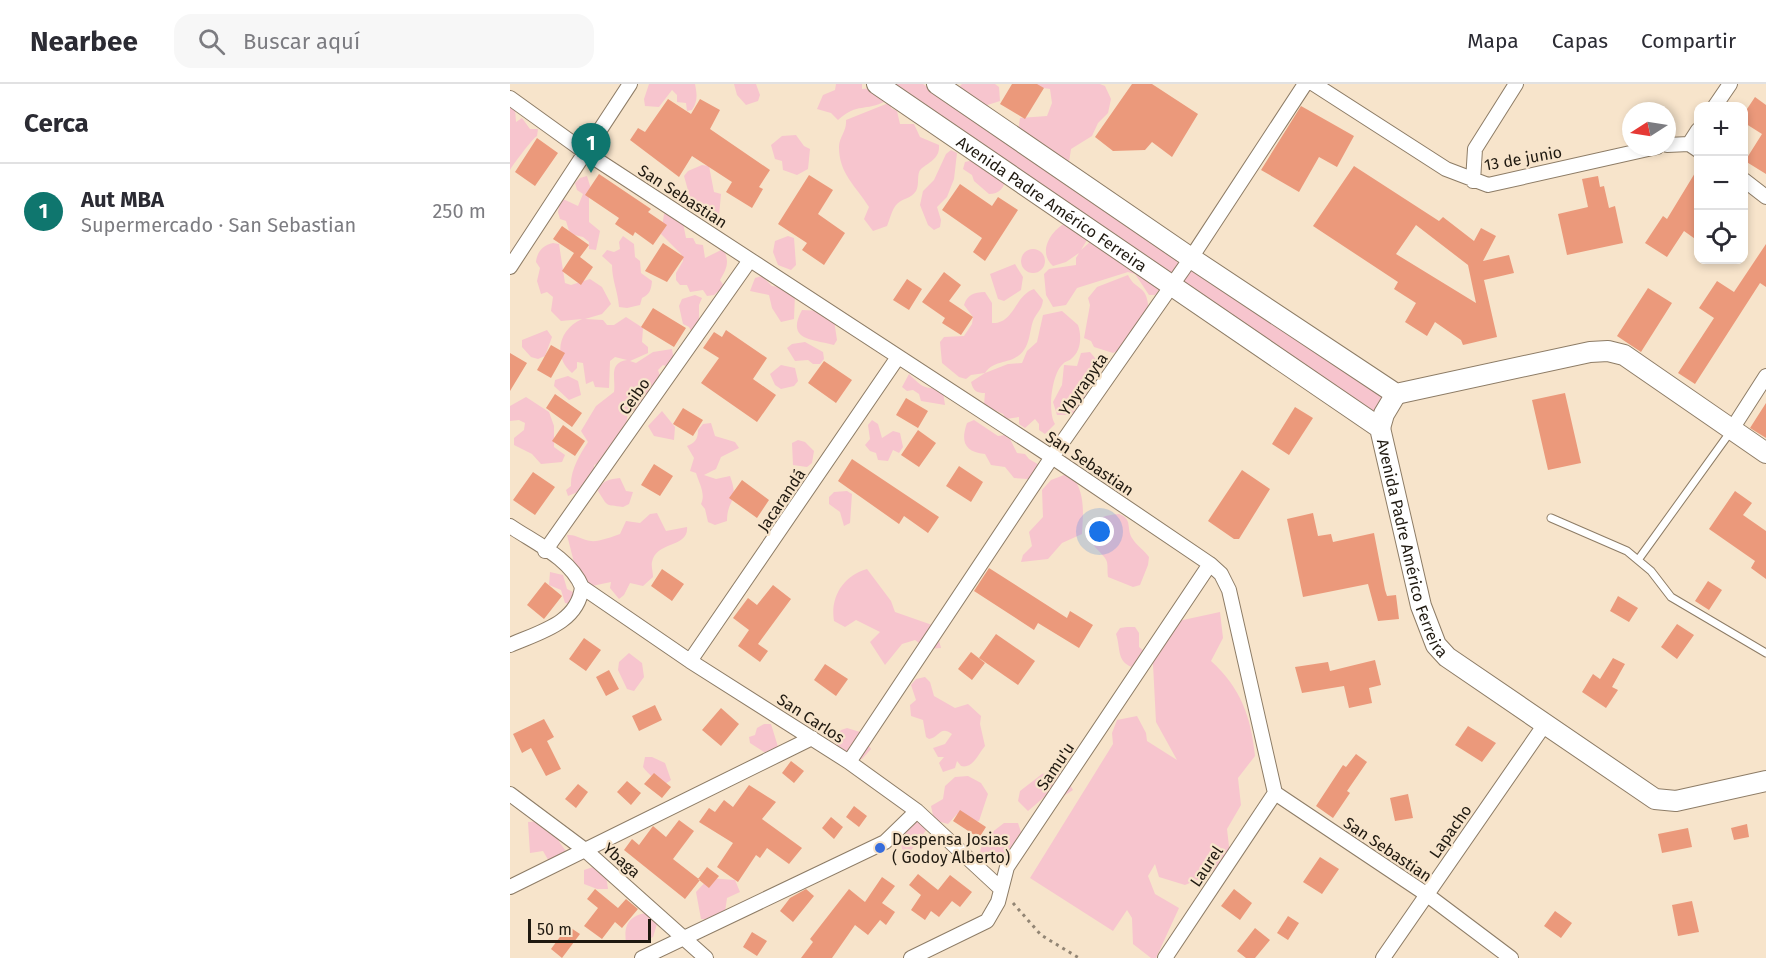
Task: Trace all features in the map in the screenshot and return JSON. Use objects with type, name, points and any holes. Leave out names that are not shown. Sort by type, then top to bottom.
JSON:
[{"type":"street","points":[[510,267],[630,84]]},
{"type":"street","name":"Avenida Padre Américo Ferreira","points":[[877,84],[1380,428],[1421,606],[1436,645],[1447,657],[1654,799],[1664,802],[1766,781]]},
{"type":"street","name":"Avenida Padre Américo Ferreira","points":[[937,84],[1191,258],[1396,394]]},
{"type":"street","name":"Ybyrapyta","points":[[849,762],[1052,457],[1191,258],[1305,84]]},
{"type":"street","name":"13 de junio","points":[[1314,84],[1446,170],[1488,185],[1622,155]]},
{"type":"street","points":[[1473,181],[1475,149],[1516,84]]},
{"type":"street","points":[[1718,102],[1730,84]]},
{"type":"street","name":"San Sebastian","points":[[510,98],[585,152],[1052,457],[1210,564],[1221,574],[1229,590],[1275,793],[1426,894],[1511,958]]},
{"type":"street","points":[[1676,146],[1694,147]]},
{"type":"street","points":[[1748,184],[1766,197]]},
{"type":"street","name":"Ceibo","points":[[545,551],[750,260]]},
{"type":"street","points":[[1380,428],[1384,414],[1396,394],[1590,352],[1608,351],[1624,356],[1766,453]]},
{"type":"street","name":"Jacarandá","points":[[690,661],[898,357]]},
{"type":"street","points":[[1732,429],[1766,376]]},
{"type":"street","name":"San Carlos","points":[[510,526],[564,562],[578,578],[582,587],[690,661],[849,762],[917,811],[1000,888]]},
{"type":"street","name":"Samu'u","points":[[911,958],[987,921],[998,902],[1007,867],[1210,564]]},
{"type":"street","points":[[510,645],[551,627],[573,613],[581,602],[582,587]]},
{"type":"street","name":"Lapacho","points":[[1383,958],[1545,724]]},
{"type":"street","points":[[510,887],[812,738]]},
{"type":"street","name":"Laurel","points":[[1165,958],[1275,793]]},
{"type":"street","name":"Ybaga","points":[[510,794],[585,850],[706,958]]},
{"type":"street","points":[[642,958],[885,842],[917,811]]},
{"type":"lane","points":[[1638,560],[1732,429]]},
{"type":"lane","points":[[1551,518],[1627,551],[1651,571],[1671,597],[1766,653]]},
{"type":"path","points":[[1000,888],[1041,936],[1079,958]]},
{"type":"shaded area","points":[[649,84],[695,84],[694,107],[687,111],[686,103],[677,102],[677,95],[672,90],[659,107],[645,106],[644,99]]},
{"type":"shaded area","points":[[734,84],[756,84],[760,95],[758,101],[746,105],[737,95]]},
{"type":"shaded area","points":[[836,84],[862,84],[862,89],[872,88],[866,84],[923,84],[1179,254],[1183,260],[1155,295],[1149,295],[1135,274],[1128,272],[1077,288],[1066,305],[1053,307],[1046,295],[1044,274],[1049,269],[1076,265],[1079,253],[1066,262],[1053,266],[1046,254],[1051,236],[1067,222],[1087,240],[1081,250],[1090,242],[1097,241],[1005,178],[1001,190],[989,194],[974,181],[972,175],[963,169],[965,162],[978,159],[886,101],[856,109],[838,120],[831,113],[817,109],[823,95],[835,90]]},
{"type":"shaded area","points":[[962,84],[995,84],[999,87],[1000,101],[975,109],[957,89]]},
{"type":"shaded area","points":[[1036,84],[1100,84],[1105,86],[1111,99],[1108,113],[1098,123],[1092,136],[1071,149],[1069,162],[1056,167],[1018,131],[1020,118],[1047,116],[1052,103],[1050,89],[1037,87]]},
{"type":"shaded area","points":[[891,102],[891,108],[897,111],[900,124],[914,124],[920,137],[939,145],[939,150],[936,157],[921,169],[914,194],[897,204],[887,226],[873,231],[864,219],[869,207],[842,165],[839,143],[846,120]]},
{"type":"shaded area","points":[[510,106],[515,109],[516,122],[522,118],[530,129],[538,129],[537,136],[510,170]]},
{"type":"shaded area","points":[[796,135],[804,146],[810,149],[808,169],[797,175],[783,170],[782,161],[775,159],[771,145],[782,136]]},
{"type":"shaded area","points":[[951,150],[957,153],[954,179],[947,197],[937,207],[941,220],[940,227],[934,230],[928,225],[920,205],[923,191],[934,180],[946,154]]},
{"type":"shaded area","points":[[702,165],[709,166],[714,192],[721,194],[719,216],[713,220],[701,212],[694,212],[684,176],[688,171]]},
{"type":"shaded area","points":[[587,176],[591,189],[589,222],[600,231],[596,250],[589,249],[589,242],[583,237],[570,234],[566,221],[560,219],[558,212],[561,198],[578,206],[583,194],[577,190],[575,183]]},
{"type":"shaded area","points":[[678,213],[682,218],[686,238],[693,238],[696,244],[703,245],[705,258],[723,249],[725,253],[727,265],[720,280],[724,286],[714,295],[707,296],[703,290],[690,292],[687,285],[680,285],[676,280],[676,273],[683,261],[681,254],[661,234],[664,214]]},
{"type":"shaded area","points":[[623,236],[634,244],[635,257],[640,261],[641,273],[652,281],[650,291],[642,298],[640,305],[627,308],[619,307],[612,265],[602,256],[607,250],[614,252],[620,249],[619,242]]},
{"type":"shaded area","points":[[788,236],[794,238],[796,265],[791,270],[778,265],[773,252],[775,241]]},
{"type":"shaded area","points":[[553,243],[559,244],[565,283],[571,285],[590,279],[602,287],[611,304],[602,314],[585,319],[603,320],[607,325],[614,325],[626,317],[643,328],[642,342],[648,347],[648,353],[630,361],[636,363],[653,352],[672,349],[674,362],[669,367],[663,365],[658,370],[660,376],[640,408],[628,413],[619,440],[606,451],[601,463],[594,465],[595,478],[580,491],[568,496],[566,490],[571,486],[574,469],[588,442],[581,431],[596,406],[614,392],[615,368],[617,364],[627,360],[615,357],[610,361],[609,388],[595,387],[593,381],[586,384],[583,363],[577,362],[577,368],[572,373],[566,366],[560,351],[563,336],[574,323],[582,319],[561,321],[551,311],[553,297],[547,292],[541,294],[537,281],[540,268],[536,262],[543,247]]},
{"type":"shaded area","points":[[1033,249],[1038,250],[1044,256],[1044,266],[1038,272],[1033,273],[1028,272],[1022,266],[1021,261],[1022,256],[1028,250]]},
{"type":"shaded area","points":[[1015,264],[1023,277],[1021,290],[1004,301],[998,299],[990,274]]},
{"type":"shaded area","points":[[1189,267],[1381,392],[1382,398],[1373,415],[1182,287],[1181,279]]},
{"type":"shaded area","points":[[1128,275],[1132,282],[1145,293],[1147,299],[1148,321],[1143,339],[1113,353],[1094,347],[1091,341],[1084,338],[1090,305],[1088,298],[1097,287]]},
{"type":"shaded area","points":[[762,276],[772,286],[779,287],[783,282],[795,294],[794,319],[781,322],[772,308],[769,295],[750,291],[755,278]]},
{"type":"shaded area","points":[[1034,289],[1043,300],[1033,321],[1025,349],[1018,356],[992,366],[985,373],[971,375],[966,379],[959,377],[942,363],[940,342],[944,337],[964,336],[972,324],[973,317],[964,305],[972,295],[985,292],[992,303],[992,323],[1005,319],[1023,297]]},
{"type":"shaded area","points":[[695,295],[702,298],[699,305],[699,332],[692,333],[689,327],[683,324],[679,306],[682,299]]},
{"type":"shaded area","points":[[802,310],[823,311],[834,320],[837,340],[834,345],[804,337],[799,333],[798,320]]},
{"type":"shaded area","points":[[1062,311],[1078,325],[1079,348],[1070,360],[1063,364],[1056,375],[1051,402],[1055,424],[1045,434],[1039,430],[1039,424],[1035,419],[1025,428],[1019,424],[1019,417],[1006,419],[1003,414],[984,405],[985,393],[976,391],[971,382],[985,373],[1008,364],[1022,363],[1027,351],[1037,342],[1043,315]]},
{"type":"shaded area","points":[[547,330],[552,337],[545,356],[538,359],[531,357],[522,347],[522,340]]},
{"type":"shaded area","points":[[805,342],[823,352],[824,359],[820,364],[813,364],[808,360],[795,361],[787,348],[792,344]]},
{"type":"shaded area","points":[[1090,352],[1099,363],[1100,369],[1091,380],[1085,377],[1087,396],[1078,407],[1078,415],[1057,415],[1053,402],[1062,385],[1064,365],[1077,366],[1081,353]]},
{"type":"shaded area","points":[[781,365],[795,368],[798,381],[794,386],[781,389],[775,385],[770,374]]},
{"type":"shaded area","points":[[909,374],[922,385],[938,388],[943,392],[945,405],[921,401],[919,394],[902,387]]},
{"type":"shaded area","points":[[568,376],[578,381],[581,395],[569,400],[554,386],[555,380]]},
{"type":"shaded area","points":[[526,397],[549,412],[554,426],[554,447],[565,455],[562,462],[541,464],[532,454],[514,445],[514,438],[524,430],[525,423],[519,420],[510,421],[510,406]]},
{"type":"shaded area","points":[[662,411],[675,427],[674,440],[654,436],[648,426]]},
{"type":"shaded area","points":[[872,420],[878,424],[882,438],[893,431],[900,433],[903,447],[899,453],[893,450],[888,461],[878,460],[876,453],[870,451],[865,445],[870,439],[868,425]]},
{"type":"shaded area","points":[[974,420],[998,436],[1005,435],[1010,439],[1017,453],[1025,454],[1041,466],[1033,483],[1028,479],[1014,478],[1005,467],[991,465],[985,454],[968,448],[964,440],[965,429],[967,423]]},
{"type":"shaded area","points":[[711,423],[715,436],[735,442],[739,448],[721,457],[716,469],[704,475],[716,479],[730,476],[733,485],[734,491],[727,521],[715,525],[708,522],[705,509],[701,504],[702,488],[696,473],[690,471],[694,458],[687,446],[696,440],[698,430],[703,424]]},
{"type":"shaded area","points":[[798,440],[805,442],[814,451],[812,463],[807,467],[793,465],[792,443]]},
{"type":"shaded area","points":[[1071,475],[1079,489],[1082,503],[1082,534],[1062,543],[1048,559],[1021,562],[1023,555],[1032,546],[1029,532],[1043,517],[1042,490],[1051,480]]},
{"type":"shaded area","points":[[620,478],[626,491],[633,492],[629,504],[623,507],[608,504],[598,491],[604,482]]},
{"type":"shaded area","points":[[847,491],[852,494],[850,523],[844,526],[840,512],[829,504],[829,497],[834,492]]},
{"type":"shaded area","points":[[657,513],[666,531],[687,527],[686,534],[678,542],[665,547],[655,555],[652,564],[653,577],[643,586],[630,583],[624,595],[619,599],[610,588],[611,582],[592,586],[579,582],[567,535],[591,541],[601,540],[620,534],[626,521],[640,523],[650,514]]},
{"type":"shaded area","points":[[1119,514],[1126,518],[1132,538],[1149,557],[1140,585],[1133,587],[1108,577],[1106,560],[1091,539],[1090,532],[1094,522],[1105,516]]},
{"type":"shaded area","points":[[867,569],[891,601],[895,612],[935,626],[941,648],[927,649],[915,640],[902,644],[885,665],[870,642],[880,632],[856,620],[845,627],[834,621],[834,604],[840,589],[851,577]]},
{"type":"shaded area","points":[[550,572],[563,575],[567,589],[579,595],[579,605],[565,603],[561,590],[549,585]]},
{"type":"shaded area","points":[[1220,612],[1223,638],[1211,661],[1230,682],[1243,704],[1251,728],[1255,756],[1238,778],[1241,805],[1227,829],[1230,855],[1209,875],[1185,885],[1159,877],[1155,864],[1148,876],[1155,894],[1179,908],[1156,958],[1151,958],[1133,944],[1132,918],[1127,910],[1113,931],[1030,878],[1113,744],[1112,733],[1117,720],[1137,716],[1146,733],[1147,741],[1177,760],[1156,722],[1152,645],[1169,623]]},
{"type":"shaded area","points":[[1135,627],[1139,633],[1139,647],[1144,651],[1135,668],[1125,663],[1120,655],[1116,634],[1120,628]]},
{"type":"shaded area","points":[[629,653],[642,663],[644,677],[634,691],[627,689],[618,670],[619,662]]},
{"type":"shaded area","points":[[925,677],[930,682],[934,696],[955,708],[968,704],[981,716],[980,724],[985,746],[969,765],[961,766],[957,761],[955,768],[943,772],[939,763],[944,757],[938,757],[933,748],[945,744],[952,734],[942,731],[929,739],[926,737],[923,720],[911,716],[910,705],[916,700],[911,685],[916,679]]},
{"type":"shaded area","points":[[764,724],[771,724],[779,750],[767,754],[750,743],[749,737],[755,735],[757,728]]},
{"type":"shaded area","points":[[847,728],[860,732],[871,749],[862,759],[840,762],[833,741],[841,730]]},
{"type":"shaded area","points":[[645,757],[652,757],[665,763],[671,780],[665,784],[650,775],[643,767]]},
{"type":"shaded area","points":[[1055,771],[1066,778],[1073,790],[1062,797],[1049,793],[1028,811],[1018,801],[1020,791],[1042,774]]},
{"type":"shaded area","points":[[968,776],[981,783],[988,794],[979,821],[966,823],[957,814],[948,824],[934,820],[931,806],[943,799],[945,786],[955,777]]},
{"type":"shaded area","points":[[920,818],[927,829],[909,853],[902,849],[900,836],[914,820]]},
{"type":"shaded area","points":[[541,821],[552,830],[566,851],[563,863],[550,863],[543,851],[530,853],[528,822]]},
{"type":"shaded area","points":[[1004,823],[1018,823],[1022,835],[1018,862],[1005,862],[980,854],[982,840]]},
{"type":"shaded area","points":[[596,866],[606,875],[608,889],[597,889],[584,884],[584,870]]},
{"type":"shaded area","points":[[709,878],[735,880],[740,892],[727,898],[725,912],[715,920],[701,919],[696,892]]},
{"type":"shaded area","points":[[654,911],[657,924],[653,937],[640,943],[626,943],[626,929],[631,920],[640,914]]},
{"type":"building","points":[[1012,84],[1037,84],[1044,88],[1025,119],[1000,104]]},
{"type":"building","points":[[1132,84],[1152,84],[1198,114],[1172,157],[1152,142],[1145,150],[1113,151],[1095,137]]},
{"type":"building","points":[[1755,97],[1766,105],[1766,174],[1748,163],[1748,156],[1762,134],[1748,125],[1748,108]]},
{"type":"building","points":[[668,99],[691,114],[700,99],[720,110],[710,129],[770,170],[759,187],[763,189],[752,208],[726,192],[732,182],[692,156],[679,177],[630,140],[638,128],[645,132]]},
{"type":"building","points":[[1301,106],[1354,136],[1337,167],[1319,157],[1299,192],[1261,170]]},
{"type":"building","points":[[537,138],[558,153],[535,186],[515,172]]},
{"type":"building","points":[[1354,166],[1439,221],[1443,217],[1474,241],[1481,228],[1496,236],[1483,261],[1509,255],[1514,273],[1484,280],[1497,337],[1463,345],[1461,340],[1435,322],[1427,336],[1405,322],[1416,303],[1394,289],[1398,282],[1313,226]],"holes":[[[1416,225],[1468,265],[1476,303],[1396,254]]]},
{"type":"building","points":[[599,174],[651,209],[648,212],[667,225],[653,245],[635,232],[633,236],[615,224],[619,218],[585,195]]},
{"type":"building","points":[[809,175],[833,190],[818,214],[845,233],[824,265],[802,250],[807,243],[778,224]]},
{"type":"building","points":[[1694,175],[1694,238],[1684,231],[1667,257],[1645,243],[1663,216],[1667,219]]},
{"type":"building","points":[[1598,176],[1600,187],[1604,186],[1609,208],[1615,206],[1623,243],[1567,255],[1558,214],[1588,207],[1582,179]]},
{"type":"building","points":[[960,184],[992,206],[998,197],[1018,210],[985,261],[973,252],[982,238],[942,210]]},
{"type":"building","points":[[562,226],[589,245],[580,257],[593,267],[581,285],[562,271],[574,253],[553,239]]},
{"type":"building","points":[[663,243],[684,257],[667,282],[645,271]]},
{"type":"building","points":[[1766,244],[1766,287],[1760,283],[1695,384],[1678,373],[1714,318],[1699,308],[1717,281],[1734,292]]},
{"type":"building","points":[[944,272],[961,285],[949,301],[973,317],[961,335],[942,323],[945,318],[922,302]]},
{"type":"building","points":[[907,279],[922,289],[909,310],[893,300]]},
{"type":"building","points":[[1648,288],[1672,303],[1641,352],[1617,336]]},
{"type":"building","points":[[653,308],[686,328],[674,347],[641,327]]},
{"type":"building","points":[[726,330],[767,358],[753,379],[776,395],[757,422],[701,383],[719,358],[703,348],[714,332],[722,337]]},
{"type":"building","points":[[551,345],[565,353],[551,378],[537,370]]},
{"type":"building","points":[[510,353],[527,363],[510,391]]},
{"type":"building","points":[[824,361],[852,380],[836,403],[808,383]]},
{"type":"building","points":[[1565,393],[1581,463],[1548,470],[1532,400]]},
{"type":"building","points":[[555,394],[582,413],[572,427],[546,408]]},
{"type":"building","points":[[906,398],[928,411],[918,428],[896,415]]},
{"type":"building","points":[[1766,403],[1766,438],[1750,428]]},
{"type":"building","points":[[1295,407],[1313,418],[1289,455],[1272,444]]},
{"type":"building","points":[[683,408],[703,420],[693,436],[673,424]]},
{"type":"building","points":[[563,425],[585,441],[575,456],[552,441]]},
{"type":"building","points":[[918,430],[936,443],[919,467],[901,455]]},
{"type":"building","points":[[852,459],[939,517],[928,533],[904,516],[899,524],[838,481]]},
{"type":"building","points":[[654,464],[673,476],[660,496],[641,485]]},
{"type":"building","points":[[959,466],[983,482],[971,502],[946,486]]},
{"type":"building","points":[[1242,470],[1270,489],[1239,539],[1234,539],[1208,521]]},
{"type":"building","points":[[533,472],[555,487],[535,515],[513,500]]},
{"type":"building","points":[[742,480],[769,500],[757,518],[729,498]]},
{"type":"building","points":[[1735,491],[1752,503],[1743,515],[1766,531],[1766,579],[1751,568],[1755,561],[1709,529]]},
{"type":"building","points":[[1313,513],[1318,536],[1331,534],[1333,542],[1374,533],[1385,590],[1387,596],[1396,595],[1399,619],[1378,621],[1368,584],[1303,597],[1287,519]]},
{"type":"building","points":[[989,568],[1067,618],[1070,611],[1093,625],[1079,648],[1038,623],[1034,630],[974,591]]},
{"type":"building","points":[[662,569],[684,584],[672,601],[651,586]]},
{"type":"building","points":[[1708,581],[1722,590],[1709,610],[1695,601]]},
{"type":"building","points":[[545,582],[562,596],[544,619],[527,605]]},
{"type":"building","points":[[773,585],[791,599],[758,644],[768,651],[760,662],[738,646],[749,630],[733,618],[748,598],[757,605]]},
{"type":"building","points":[[1618,596],[1638,608],[1629,622],[1610,611]]},
{"type":"building","points":[[1677,624],[1694,635],[1677,659],[1661,647]]},
{"type":"building","points":[[996,634],[1035,661],[1018,685],[979,658]]},
{"type":"building","points":[[584,638],[601,650],[586,671],[569,659]]},
{"type":"building","points":[[971,652],[985,663],[972,680],[958,669]]},
{"type":"building","points":[[1613,658],[1625,664],[1612,687],[1618,690],[1606,708],[1582,692],[1593,674],[1600,679]]},
{"type":"building","points":[[1375,660],[1381,685],[1369,688],[1372,703],[1349,708],[1344,686],[1302,693],[1295,667],[1328,662],[1330,671]]},
{"type":"building","points":[[825,664],[848,679],[836,696],[814,680]]},
{"type":"building","points":[[609,670],[619,689],[606,696],[596,677]]},
{"type":"building","points":[[655,705],[662,720],[639,731],[632,716]]},
{"type":"building","points":[[721,708],[739,724],[721,746],[702,730]]},
{"type":"building","points":[[544,719],[554,737],[547,741],[561,769],[546,776],[531,748],[522,753],[513,734]]},
{"type":"building","points":[[1468,726],[1496,743],[1482,762],[1455,745]]},
{"type":"building","points":[[1356,754],[1367,762],[1347,791],[1350,793],[1333,818],[1316,806],[1343,765],[1346,767]]},
{"type":"building","points":[[791,761],[804,771],[794,783],[782,773]]},
{"type":"building","points":[[654,773],[671,787],[662,798],[644,784]]},
{"type":"building","points":[[627,781],[641,793],[631,805],[617,792]]},
{"type":"building","points":[[578,784],[588,792],[576,808],[565,799]]},
{"type":"building","points":[[749,785],[776,802],[762,819],[802,848],[789,864],[767,848],[760,858],[756,855],[738,882],[717,867],[733,843],[699,822],[709,808],[715,812],[724,800],[733,807]]},
{"type":"building","points":[[1408,794],[1413,818],[1395,821],[1390,798]]},
{"type":"building","points":[[854,806],[867,816],[859,827],[846,817]]},
{"type":"building","points":[[960,810],[986,827],[979,838],[953,821]]},
{"type":"building","points":[[831,817],[843,827],[834,839],[822,828]]},
{"type":"building","points":[[679,820],[694,831],[673,859],[700,880],[685,899],[624,850],[632,839],[639,845],[653,826],[666,837]]},
{"type":"building","points":[[1747,824],[1749,837],[1734,840],[1731,828]]},
{"type":"building","points":[[1688,828],[1692,847],[1662,853],[1658,834]]},
{"type":"building","points":[[1320,857],[1339,869],[1322,894],[1303,882]]},
{"type":"building","points":[[707,867],[719,876],[709,888],[698,879]]},
{"type":"building","points":[[918,874],[938,890],[950,875],[972,892],[960,907],[952,901],[939,917],[931,911],[925,920],[911,910],[921,895],[909,885]]},
{"type":"building","points":[[882,877],[895,886],[882,903],[895,912],[886,925],[880,920],[868,935],[855,925],[832,958],[801,958],[813,942],[810,939],[849,889],[865,902]]},
{"type":"building","points":[[595,889],[618,908],[626,899],[638,909],[622,928],[615,922],[602,939],[584,926],[598,908],[587,899]]},
{"type":"building","points":[[806,889],[814,896],[793,922],[780,911],[790,898]]},
{"type":"building","points":[[1234,889],[1252,903],[1240,920],[1221,906]]},
{"type":"building","points":[[1692,901],[1699,932],[1678,936],[1672,905]]},
{"type":"building","points":[[1555,911],[1572,923],[1561,938],[1544,926]]},
{"type":"building","points":[[1288,916],[1299,923],[1288,940],[1277,933]]},
{"type":"building","points":[[568,926],[580,934],[562,958],[551,949]]},
{"type":"building","points":[[1255,928],[1270,940],[1255,958],[1246,958],[1237,951]]},
{"type":"building","points":[[752,932],[767,941],[757,956],[743,947]]},
{"type":"place","name":"Aut MBA","points":[[591,173]]},
{"type":"place","name":"Despensa Josias ( Godoy Alberto)","points":[[880,848]]}]
